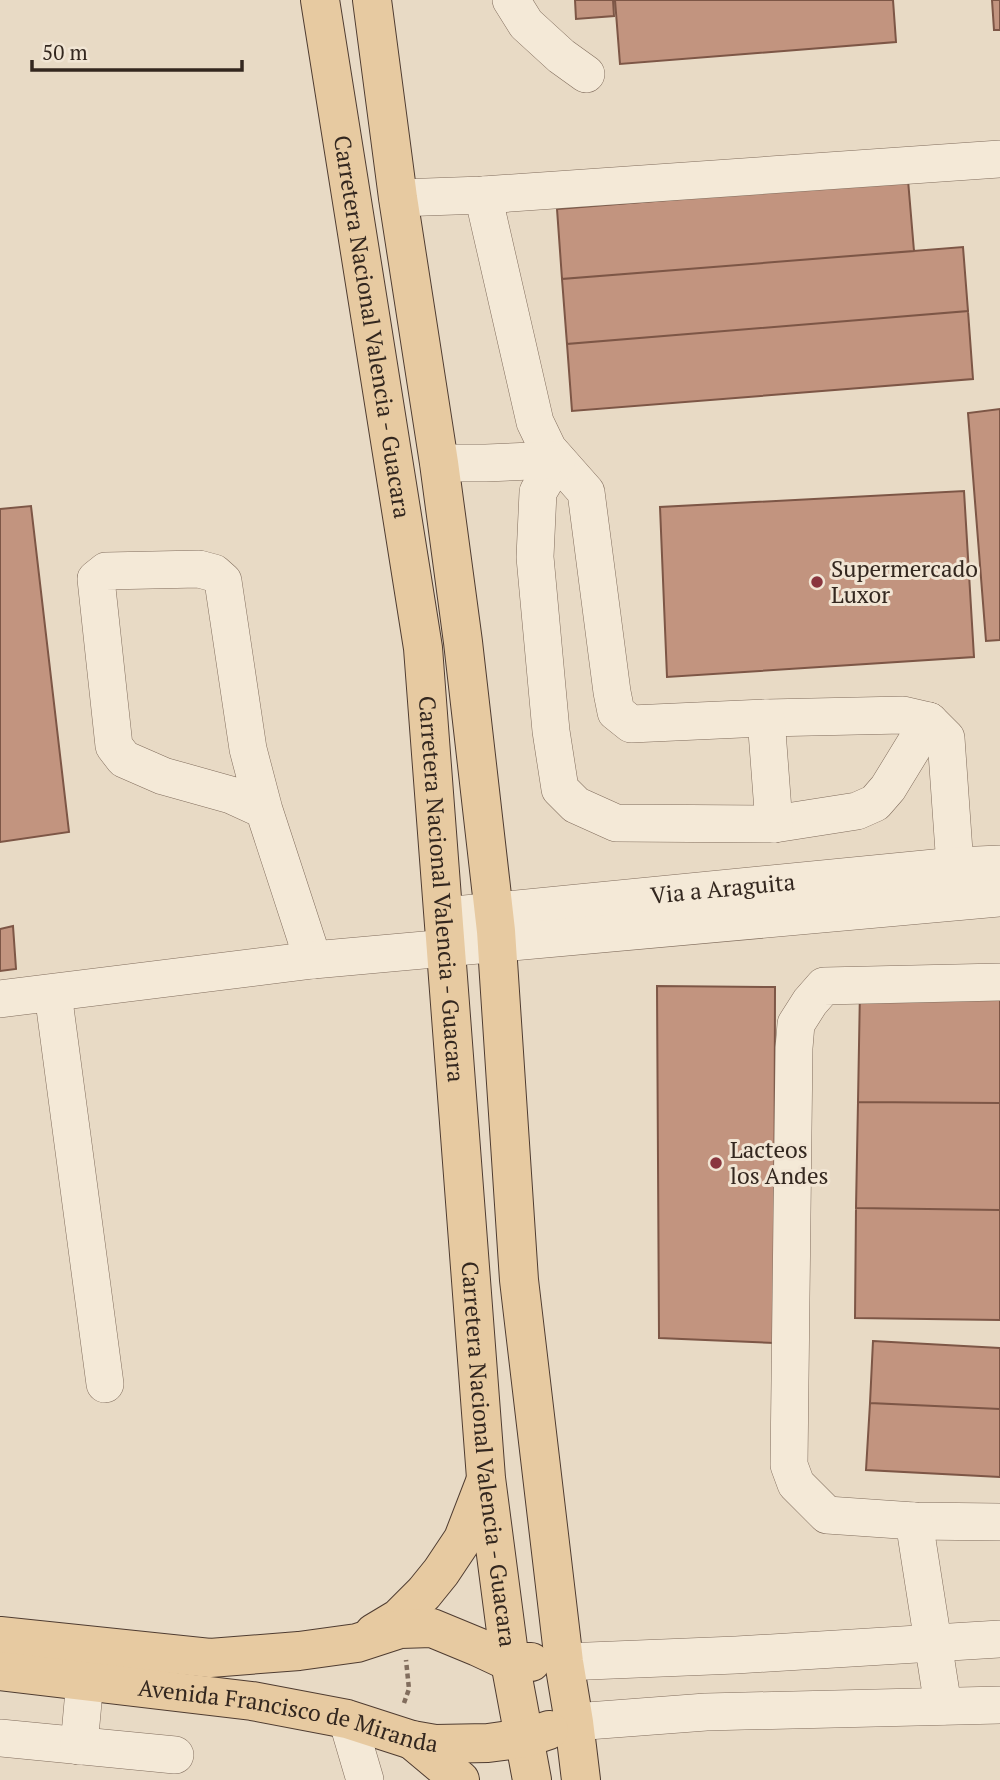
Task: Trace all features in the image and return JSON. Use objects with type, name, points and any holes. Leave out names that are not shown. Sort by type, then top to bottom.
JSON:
[{"type":"main road","name":"Carretera Nacional Valencia - Guacara","points":[[372,0],[463,642],[495,928],[519,1280],[564,1662],[581,1780]]},
{"type":"main road","name":"Carretera Nacional Valencia - Guacara","points":[[328,2],[423,648],[486,1478],[510,1662],[532,1780]]},
{"type":"main road","points":[[357,1643],[399,1618],[441,1572],[463,1539],[486,1478]]},
{"type":"main road","name":"Avenida Francisco de Miranda","points":[[0,1636],[211,1658],[299,1651],[357,1643],[400,1629],[432,1628],[510,1662],[564,1662]]},
{"type":"main road","name":"Avenida Francisco de Miranda","points":[[0,1671],[253,1701],[347,1719],[435,1744],[468,1744],[525,1738],[574,1722]]},
{"type":"main road","points":[[401,1736],[460,1780]]},
{"type":"street","points":[[511,0],[526,24],[561,57],[586,74]]},
{"type":"street","points":[[398,198],[483,195],[1000,159]]},
{"type":"street","points":[[483,195],[535,422],[548,449],[586,492],[616,712],[631,724],[903,715],[929,721],[946,738],[955,884]]},
{"type":"street","points":[[439,463],[557,460]]},
{"type":"street","points":[[557,460],[538,492],[535,557],[551,731],[560,789],[576,805],[616,823],[774,824],[857,811],[875,803],[888,788],[929,721]]},
{"type":"street","points":[[264,810],[231,795],[163,776],[124,758],[114,746],[96,579],[106,571],[199,569],[214,573],[223,581],[248,749],[264,810],[313,960]]},
{"type":"street","points":[[766,718],[774,824]]},
{"type":"street","name":"Via a Araguita","points":[[0,999],[313,960],[445,933],[955,884],[1000,864]]},
{"type":"street","name":"Via a Araguita","points":[[955,884],[1000,898]]},
{"type":"street","points":[[1000,982],[824,986],[796,1024],[793,1048],[789,1465],[796,1484],[827,1515],[914,1521],[1000,1522]]},
{"type":"street","points":[[53,993],[105,1384]]},
{"type":"street","points":[[914,1521],[943,1706]]},
{"type":"street","points":[[564,1662],[1000,1639]]},
{"type":"street","points":[[79,1746],[85,1680]]},
{"type":"street","points":[[574,1722],[706,1712],[1000,1705]]},
{"type":"street","points":[[347,1719],[365,1780]]},
{"type":"street","points":[[0,1738],[175,1755]]},
{"type":"path","points":[[400,1629],[409,1689],[400,1714],[401,1736]]},
{"type":"building","points":[[575,0],[613,0],[614,16],[576,19]]},
{"type":"building","points":[[615,0],[893,0],[896,42],[620,64]]},
{"type":"building","points":[[992,0],[1000,0],[1000,30],[994,30]]},
{"type":"building","points":[[908,180],[914,251],[562,279],[557,209]]},
{"type":"building","points":[[963,247],[968,311],[567,344],[562,279]]},
{"type":"building","points":[[968,311],[973,379],[572,411],[567,344]]},
{"type":"building","points":[[1000,409],[1000,640],[986,641],[968,413]]},
{"type":"building","name":"Supermercado Luxor","points":[[964,491],[974,657],[667,677],[660,507]]},
{"type":"building","points":[[31,506],[69,832],[0,842],[0,509]]},
{"type":"building","points":[[13,926],[16,969],[0,971],[0,929]]},
{"type":"building","name":"Lacteos los Andes","points":[[657,986],[775,987],[774,1343],[659,1338]]},
{"type":"building","points":[[860,989],[1000,990],[1000,1103],[858,1102]]},
{"type":"building","points":[[858,1102],[1000,1103],[1000,1210],[856,1208]]},
{"type":"building","points":[[856,1208],[1000,1210],[1000,1320],[855,1318]]},
{"type":"building","points":[[873,1341],[1000,1348],[1000,1409],[870,1403]]},
{"type":"building","points":[[870,1403],[1000,1409],[1000,1477],[866,1470]]},
{"type":"place","name":"Supermercado Luxor","points":[[817,582]]},
{"type":"place","name":"Lacteos los Andes","points":[[716,1163]]}]
